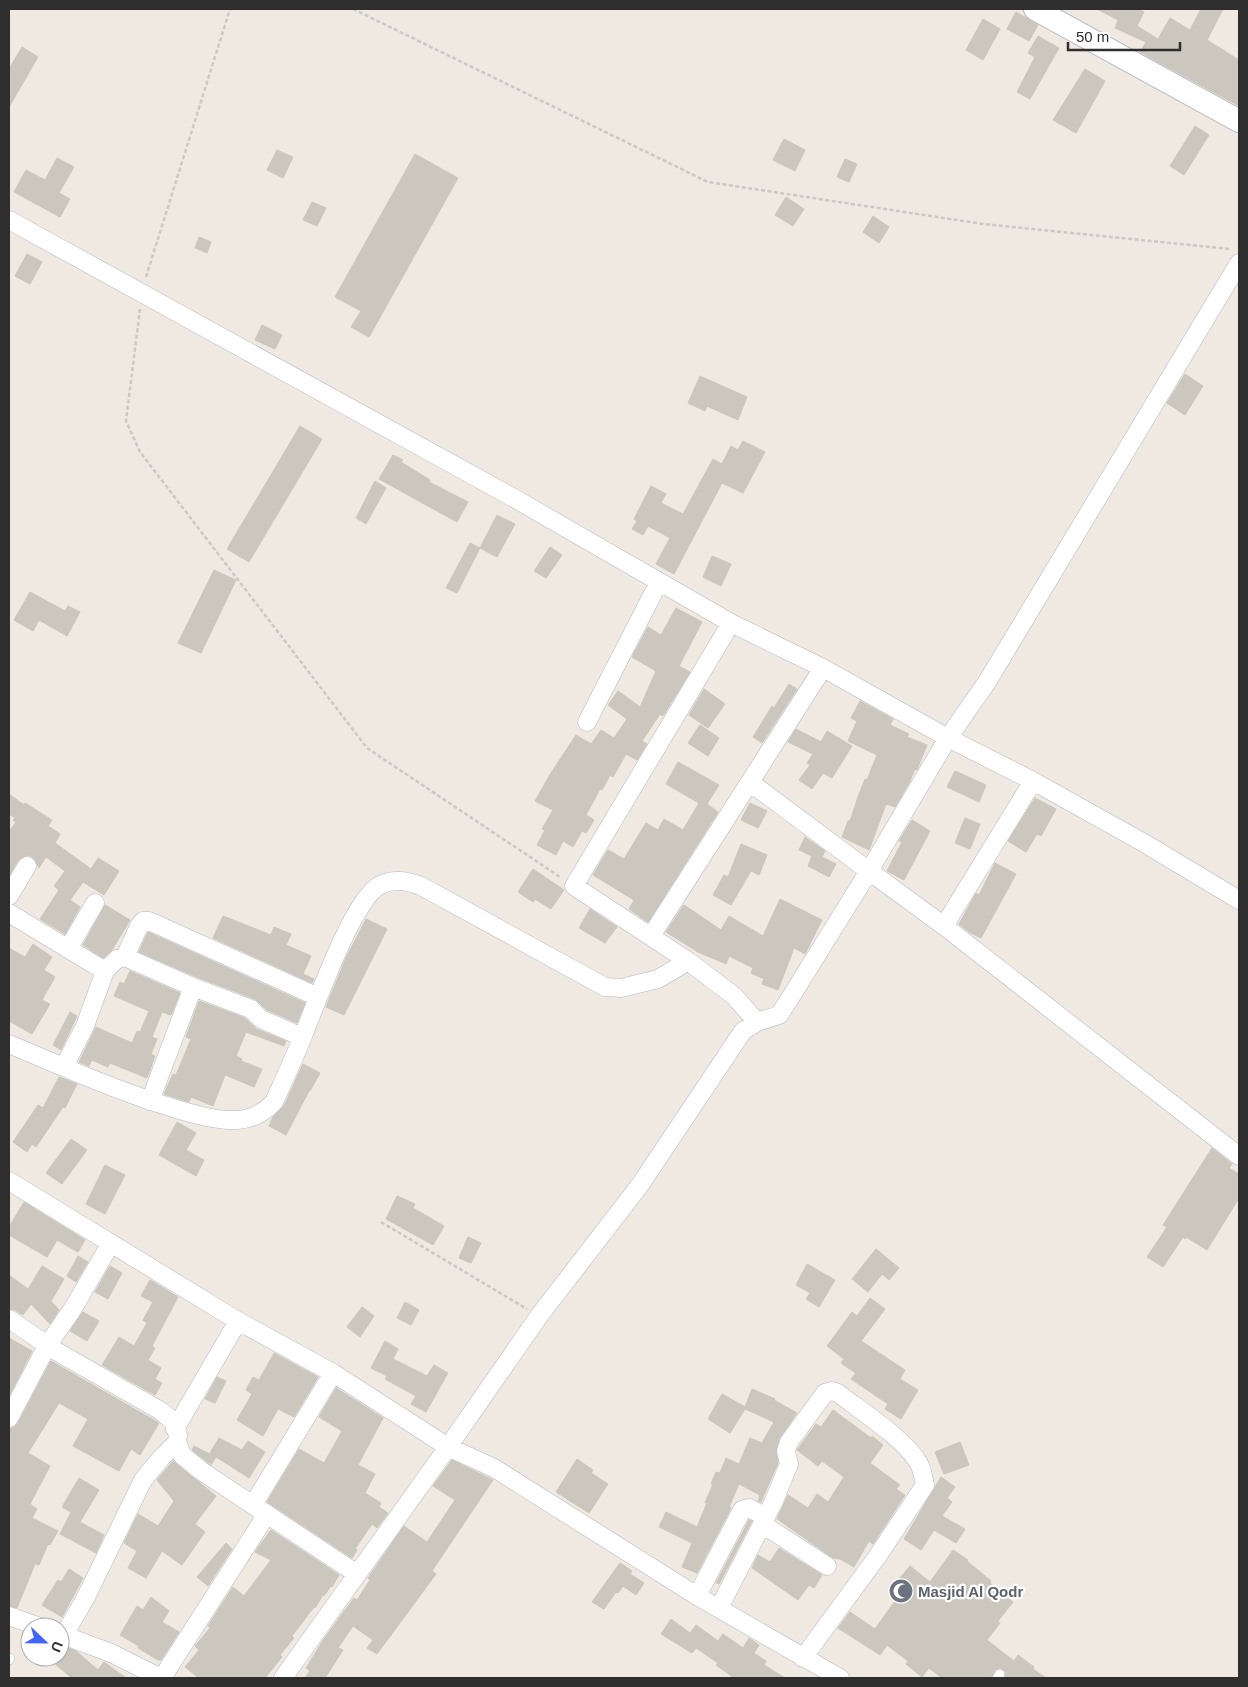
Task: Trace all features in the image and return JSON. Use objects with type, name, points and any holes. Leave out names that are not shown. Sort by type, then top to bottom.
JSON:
[{"type":"street","points":[[1035,9],[1239,121]]},
{"type":"street","points":[[10,223],[142,292],[512,497],[731,623],[823,668],[948,738],[1033,781],[1144,843],[1239,900]]},
{"type":"street","points":[[283,1678],[539,1316],[640,1185],[723,1059],[750,1027],[778,1014],[783,1009],[869,871],[948,738],[987,682],[1239,263]]},
{"type":"street","points":[[587,722],[659,582]]},
{"type":"street","points":[[731,623],[574,886],[688,961],[734,996],[750,1027]]},
{"type":"street","points":[[651,936],[751,783],[823,668]]},
{"type":"street","points":[[944,926],[1033,781]]},
{"type":"street","points":[[751,783],[944,926],[1239,1156]]},
{"type":"street","points":[[9,896],[28,866]]},
{"type":"street","points":[[9,1044],[64,1068],[150,1101],[211,1117],[238,1120],[252,1118],[264,1112],[274,1102],[318,997],[355,916],[369,894],[380,885],[392,881],[406,881],[421,886],[605,988],[621,988],[658,979],[688,961]]},
{"type":"street","points":[[68,949],[95,903]]},
{"type":"street","points":[[9,913],[105,971]]},
{"type":"street","points":[[125,957],[139,926],[144,921],[150,921],[318,997]]},
{"type":"street","points":[[64,1068],[85,1026],[105,971],[118,959],[125,957],[193,987],[251,1009],[262,1019],[302,1037]]},
{"type":"street","points":[[150,1101],[193,987]]},
{"type":"street","points":[[9,1181],[238,1321],[333,1374],[448,1447],[494,1468],[697,1596],[840,1678]]},
{"type":"street","points":[[9,1418],[47,1346],[72,1310],[111,1243]]},
{"type":"street","points":[[9,1319],[47,1346],[161,1411],[173,1421],[182,1455],[200,1470],[358,1574]]},
{"type":"street","points":[[70,1622],[85,1599],[143,1480],[176,1436],[238,1321]]},
{"type":"street","points":[[70,1637],[111,1653],[161,1678],[260,1510],[333,1374]]},
{"type":"street","points":[[719,1608],[764,1520],[789,1464],[786,1452],[789,1442],[825,1393],[832,1391],[838,1393],[903,1444],[917,1460],[925,1484],[877,1557],[803,1658]]},
{"type":"street","points":[[697,1596],[742,1510],[749,1508],[827,1566]]},
{"type":"path","points":[[230,9],[142,292],[126,421],[140,452],[367,748],[574,886]]},
{"type":"path","points":[[353,9],[708,182],[983,224],[1239,250]]},
{"type":"path","points":[[381,1222],[539,1316]]},
{"type":"building","points":[[1097,9],[1137,9],[1144,12],[1137,26],[1158,39],[1170,18],[1190,30],[1201,9],[1223,9],[1207,40],[1239,60],[1239,106],[1140,52],[1146,42],[1115,28],[1118,20]]},
{"type":"building","points":[[1016,12],[1038,25],[1029,41],[1007,29]]},
{"type":"building","points":[[983,19],[1000,29],[983,60],[966,50]]},
{"type":"building","points":[[1038,36],[1059,48],[1030,99],[1017,92],[1035,57],[1028,53]]},
{"type":"building","points":[[22,47],[38,57],[9,107],[9,69]]},
{"type":"building","points":[[1085,69],[1105,81],[1076,133],[1053,120]]},
{"type":"building","points":[[1195,126],[1209,135],[1184,175],[1170,166]]},
{"type":"building","points":[[784,139],[805,150],[795,171],[773,160]]},
{"type":"building","points":[[277,150],[293,157],[283,178],[267,170]]},
{"type":"building","points":[[415,154],[458,178],[369,337],[351,327],[361,311],[335,297]]},
{"type":"building","points":[[57,158],[74,167],[59,193],[70,199],[60,217],[14,192],[26,170],[45,180]]},
{"type":"building","points":[[845,159],[857,164],[849,182],[837,177]]},
{"type":"building","points":[[786,197],[804,209],[793,226],[775,215]]},
{"type":"building","points":[[312,202],[326,208],[317,226],[303,220]]},
{"type":"building","points":[[873,216],[889,227],[879,243],[863,232]]},
{"type":"building","points":[[199,237],[211,242],[207,253],[195,248]]},
{"type":"building","points":[[27,254],[42,262],[30,284],[15,276]]},
{"type":"building","points":[[262,325],[282,335],[275,349],[255,340]]},
{"type":"building","points":[[1185,374],[1203,386],[1185,415],[1167,403]]},
{"type":"building","points":[[700,376],[747,397],[738,420],[707,406],[705,411],[688,403]]},
{"type":"building","points":[[300,426],[322,439],[249,562],[227,549]]},
{"type":"building","points":[[743,441],[765,452],[743,493],[722,483],[674,574],[656,564],[670,538],[648,526],[643,535],[632,529],[637,521],[634,519],[651,486],[666,494],[661,503],[683,514],[713,459],[722,464],[731,446],[738,450]]},
{"type":"building","points":[[393,455],[430,480],[429,482],[468,502],[457,522],[379,479]]},
{"type":"building","points":[[375,481],[386,488],[366,524],[356,518]]},
{"type":"building","points":[[497,515],[515,524],[497,557],[480,548]]},
{"type":"building","points":[[470,543],[480,548],[457,593],[446,588]]},
{"type":"building","points":[[550,547],[562,555],[546,578],[534,571]]},
{"type":"building","points":[[712,556],[731,564],[721,586],[703,577]]},
{"type":"building","points":[[214,570],[236,580],[201,653],[178,643]]},
{"type":"building","points":[[30,592],[65,611],[68,606],[80,612],[67,636],[39,620],[33,631],[14,620]]},
{"type":"building","points":[[676,608],[702,622],[679,666],[690,672],[663,716],[660,714],[642,741],[647,744],[637,760],[626,754],[613,777],[610,775],[602,790],[600,789],[586,815],[594,820],[586,833],[582,831],[573,847],[563,841],[556,855],[537,845],[545,830],[542,829],[553,810],[535,801],[551,773],[576,735],[591,744],[601,730],[614,738],[627,719],[608,705],[618,691],[640,707],[656,671],[632,657],[648,627],[661,635]]},
{"type":"building","points":[[789,684],[797,689],[762,743],[753,737],[772,706],[774,708]]},
{"type":"building","points":[[704,689],[725,704],[708,728],[689,715]]},
{"type":"building","points":[[860,701],[893,719],[890,725],[909,734],[907,737],[927,745],[917,770],[915,769],[895,807],[886,804],[869,850],[842,837],[848,821],[850,821],[865,779],[867,780],[877,755],[848,741],[857,721],[851,718]]},
{"type":"building","points":[[700,725],[719,738],[708,756],[688,743]]},
{"type":"building","points":[[796,729],[821,742],[827,731],[852,746],[832,778],[823,773],[812,789],[799,780],[810,765],[807,763],[813,754],[788,742]]},
{"type":"building","points":[[678,762],[719,785],[707,804],[718,812],[648,922],[629,909],[634,900],[593,875],[608,850],[624,859],[646,823],[658,830],[664,819],[683,830],[699,803],[666,784]]},
{"type":"building","points":[[955,771],[986,785],[979,802],[947,787]]},
{"type":"building","points":[[9,794],[24,805],[25,803],[52,820],[48,826],[60,834],[55,843],[91,869],[98,858],[119,871],[104,895],[83,882],[70,900],[80,907],[65,934],[40,919],[59,890],[54,886],[65,871],[46,857],[39,868],[33,857],[27,855],[18,860],[9,876],[9,832],[16,822],[13,820],[15,818],[9,814]]},
{"type":"building","points":[[1035,798],[1056,809],[1041,836],[1037,834],[1026,852],[1008,841]]},
{"type":"building","points":[[750,803],[767,811],[758,828],[741,820]]},
{"type":"building","points":[[965,818],[980,824],[970,849],[955,843]]},
{"type":"building","points":[[912,820],[930,831],[904,880],[887,871],[902,842],[899,841]]},
{"type":"building","points":[[805,837],[825,851],[822,857],[836,864],[829,877],[808,866],[812,856],[799,850]]},
{"type":"building","points":[[741,844],[767,855],[759,875],[751,871],[731,905],[713,895],[724,875],[728,877]]},
{"type":"building","points":[[995,863],[1016,874],[981,938],[959,924],[976,893],[979,895]]},
{"type":"building","points":[[533,869],[564,890],[551,909],[535,899],[533,902],[518,892]]},
{"type":"building","points":[[780,899],[822,920],[805,954],[794,948],[778,990],[762,984],[764,979],[751,973],[753,968],[729,956],[726,964],[698,952],[666,932],[684,905],[721,930],[729,916],[763,936]]},
{"type":"building","points":[[105,905],[130,920],[112,950],[103,958],[83,945]]},
{"type":"building","points":[[590,909],[617,927],[605,943],[579,928]]},
{"type":"building","points":[[223,916],[271,935],[274,927],[291,934],[286,945],[311,956],[303,974],[314,979],[312,983],[213,938]]},
{"type":"building","points":[[366,919],[387,929],[344,1015],[326,1007],[346,958]]},
{"type":"building","points":[[148,932],[305,1003],[297,1023],[267,1010],[255,999],[139,952]]},
{"type":"building","points":[[33,944],[52,957],[44,970],[55,977],[42,1000],[50,1004],[32,1034],[9,1021],[9,948],[25,957]]},
{"type":"building","points":[[130,971],[180,993],[171,1015],[162,1012],[152,1037],[157,1039],[151,1054],[155,1056],[147,1078],[110,1063],[108,1067],[92,1060],[89,1066],[79,1062],[96,1027],[132,1043],[137,1031],[140,1032],[149,1011],[114,996],[120,982],[124,984]]},
{"type":"building","points":[[199,1001],[245,1018],[256,1029],[286,1041],[284,1046],[246,1032],[236,1056],[242,1059],[241,1061],[262,1069],[254,1087],[225,1075],[213,1106],[191,1097],[189,1102],[164,1094],[173,1074],[176,1075],[191,1039],[186,1037]]},
{"type":"building","points":[[70,1012],[77,1016],[61,1050],[53,1045]]},
{"type":"building","points":[[303,1064],[320,1073],[286,1135],[269,1126],[273,1117],[284,1106]]},
{"type":"building","points":[[59,1077],[77,1084],[65,1108],[63,1107],[36,1147],[32,1144],[27,1152],[13,1142],[38,1105],[43,1108]]},
{"type":"building","points":[[177,1122],[196,1133],[186,1150],[204,1160],[196,1176],[159,1155]]},
{"type":"building","points":[[71,1139],[87,1150],[62,1184],[46,1173]]},
{"type":"building","points":[[1212,1148],[1232,1164],[1229,1168],[1239,1174],[1239,1198],[1207,1250],[1183,1237],[1163,1267],[1147,1257],[1167,1227],[1163,1225]]},
{"type":"building","points":[[105,1165],[125,1175],[105,1214],[86,1204]]},
{"type":"building","points":[[397,1196],[415,1204],[413,1208],[444,1226],[433,1245],[386,1219]]},
{"type":"building","points":[[24,1202],[85,1240],[78,1252],[57,1240],[47,1257],[9,1235],[9,1227]]},
{"type":"building","points":[[468,1237],[481,1243],[471,1263],[459,1258]]},
{"type":"building","points":[[876,1249],[899,1268],[889,1280],[882,1274],[868,1292],[852,1279]]},
{"type":"building","points":[[78,1256],[88,1262],[76,1282],[67,1276]]},
{"type":"building","points":[[807,1264],[835,1280],[819,1307],[806,1299],[810,1293],[796,1285]]},
{"type":"building","points":[[42,1266],[64,1279],[51,1301],[59,1310],[50,1324],[31,1304],[23,1315],[9,1309],[9,1275],[28,1289]]},
{"type":"building","points":[[110,1266],[122,1273],[108,1299],[95,1292]]},
{"type":"building","points":[[150,1280],[178,1297],[152,1346],[155,1348],[148,1360],[161,1368],[155,1379],[162,1383],[155,1395],[102,1365],[119,1337],[134,1346],[147,1323],[143,1320],[153,1302],[141,1296]]},
{"type":"building","points":[[870,1298],[885,1309],[861,1341],[905,1370],[900,1379],[918,1390],[901,1419],[885,1409],[888,1404],[851,1379],[856,1373],[841,1363],[844,1359],[827,1346],[852,1312],[857,1316]]},
{"type":"building","points":[[405,1302],[419,1310],[411,1325],[397,1318]]},
{"type":"building","points":[[362,1307],[374,1316],[360,1337],[347,1327]]},
{"type":"building","points":[[83,1312],[99,1321],[87,1341],[70,1331]]},
{"type":"building","points":[[9,1338],[32,1351],[9,1396]]},
{"type":"building","points":[[385,1341],[398,1349],[393,1359],[427,1376],[434,1365],[448,1373],[426,1412],[411,1404],[416,1396],[385,1379],[387,1376],[371,1368]]},
{"type":"building","points":[[274,1353],[318,1377],[294,1417],[278,1409],[263,1436],[237,1420],[252,1394],[246,1390],[253,1377],[259,1380]]},
{"type":"building","points":[[51,1361],[159,1423],[140,1455],[131,1449],[119,1471],[73,1446],[88,1419],[59,1403],[28,1453],[50,1466],[30,1504],[37,1509],[32,1518],[58,1531],[50,1545],[48,1544],[39,1565],[35,1564],[17,1608],[9,1606],[9,1429],[18,1423]]},
{"type":"building","points":[[217,1377],[226,1381],[215,1403],[205,1399]]},
{"type":"building","points":[[336,1388],[383,1418],[358,1465],[375,1474],[365,1493],[381,1503],[379,1507],[388,1513],[377,1528],[372,1524],[355,1549],[357,1550],[352,1558],[267,1502],[299,1449],[324,1463],[342,1431],[319,1417]]},
{"type":"building","points":[[752,1389],[775,1399],[797,1413],[779,1439],[776,1453],[778,1463],[761,1502],[758,1501],[760,1495],[739,1484],[729,1507],[731,1508],[697,1573],[682,1567],[692,1543],[659,1527],[666,1512],[697,1527],[707,1503],[705,1503],[716,1472],[720,1473],[726,1458],[739,1464],[750,1438],[762,1443],[774,1422],[745,1409],[730,1433],[708,1419],[722,1394],[745,1407]]},
{"type":"building","points":[[833,1410],[883,1445],[870,1463],[900,1485],[896,1489],[905,1495],[873,1544],[869,1541],[854,1567],[840,1559],[833,1558],[777,1519],[788,1495],[808,1508],[817,1494],[828,1502],[844,1477],[822,1461],[818,1466],[797,1450],[816,1424],[821,1427]]},
{"type":"building","points":[[219,1438],[242,1450],[248,1441],[265,1452],[249,1478],[210,1453]]},
{"type":"building","points":[[960,1442],[969,1465],[944,1474],[935,1452]]},
{"type":"building","points":[[194,1446],[216,1457],[211,1465],[192,1450]]},
{"type":"building","points":[[577,1459],[593,1470],[591,1473],[608,1484],[589,1513],[556,1492]]},
{"type":"building","points":[[452,1460],[493,1480],[432,1571],[436,1574],[377,1654],[367,1648],[373,1640],[353,1626],[338,1648],[343,1650],[325,1678],[305,1678],[310,1671],[306,1668],[324,1639],[354,1598],[357,1600],[370,1580],[368,1578],[404,1526],[427,1542],[455,1500],[433,1486]]},
{"type":"building","points":[[173,1461],[216,1496],[195,1524],[205,1532],[182,1565],[162,1551],[146,1578],[128,1568],[137,1551],[124,1543],[138,1514],[158,1526],[174,1501],[157,1480]]},
{"type":"building","points":[[941,1477],[955,1487],[947,1498],[952,1502],[942,1516],[965,1529],[956,1543],[934,1530],[921,1550],[904,1539]]},
{"type":"building","points":[[79,1478],[99,1490],[80,1522],[104,1535],[96,1553],[60,1534],[71,1512],[62,1507]]},
{"type":"building","points":[[749,1520],[752,1521],[719,1584],[716,1583]]},
{"type":"building","points":[[271,1530],[339,1575],[332,1587],[323,1595],[292,1636],[294,1638],[280,1655],[282,1657],[265,1678],[199,1678],[185,1667],[199,1650],[195,1646],[210,1628],[208,1626],[233,1587],[244,1596],[271,1560],[255,1552]]},
{"type":"building","points":[[226,1543],[232,1549],[208,1586],[197,1577]]},
{"type":"building","points":[[779,1548],[822,1575],[814,1588],[809,1585],[798,1600],[752,1568],[758,1555],[770,1562]]},
{"type":"building","points":[[953,1550],[968,1560],[991,1581],[990,1583],[1013,1602],[998,1621],[1000,1623],[987,1640],[1014,1661],[1018,1655],[1046,1678],[1005,1678],[1006,1672],[1000,1668],[995,1670],[991,1678],[942,1678],[929,1668],[922,1677],[906,1664],[908,1661],[887,1645],[880,1655],[838,1628],[850,1612],[875,1629],[897,1598],[889,1591],[910,1566],[930,1582]]},
{"type":"building","points":[[620,1563],[632,1571],[630,1574],[644,1583],[636,1595],[623,1586],[618,1593],[616,1592],[604,1609],[592,1602]]},
{"type":"building","points":[[69,1569],[83,1578],[62,1617],[42,1605],[58,1580],[61,1582]]},
{"type":"building","points":[[151,1597],[169,1611],[162,1622],[179,1632],[161,1660],[138,1648],[139,1646],[120,1635],[137,1606],[143,1610]]},
{"type":"building","points":[[671,1619],[690,1633],[696,1625],[718,1641],[723,1634],[743,1648],[749,1638],[759,1645],[754,1653],[766,1661],[764,1665],[785,1678],[734,1678],[716,1665],[718,1663],[696,1648],[692,1653],[661,1634]]},
{"type":"building","points":[[70,1649],[76,1651],[98,1670],[104,1662],[126,1678],[72,1678],[59,1667],[70,1667]]},
{"type":"place","name":"Masjid Al Qodr","points":[[901,1591]]}]
